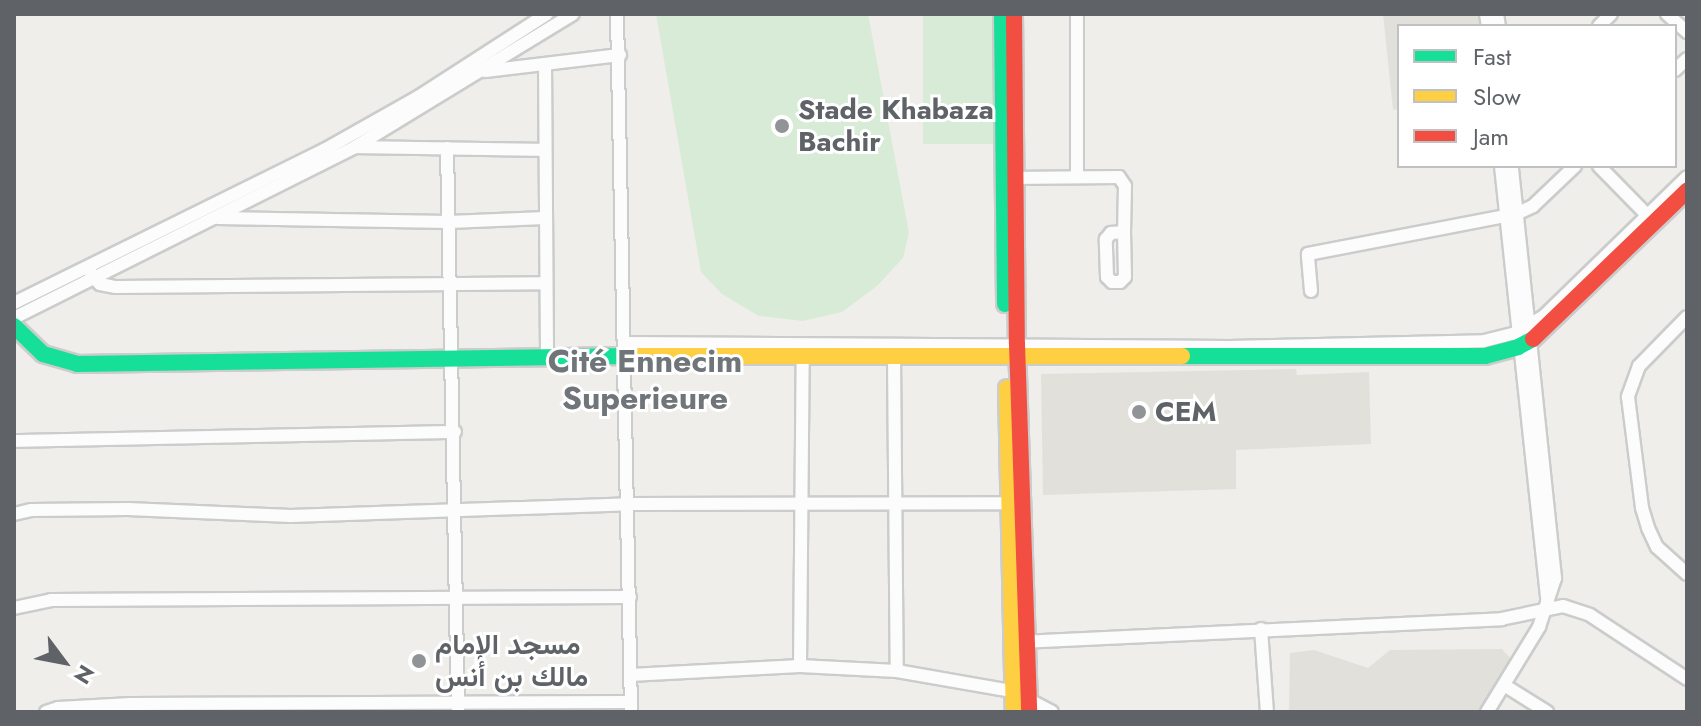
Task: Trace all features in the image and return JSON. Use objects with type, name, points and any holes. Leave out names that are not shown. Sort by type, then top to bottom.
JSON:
[{"type":"street","points":[[14,318],[90,273],[364,129],[547,14]]},
{"type":"street","points":[[14,303],[215,218],[355,147],[573,14]]},
{"type":"street","points":[[1002,14],[1018,642],[1023,700],[1014,712]]},
{"type":"street","points":[[1008,178],[1014,14]]},
{"type":"street","points":[[1077,14],[1077,177]]},
{"type":"street","points":[[1667,14],[1687,32]]},
{"type":"street","points":[[46,712],[79,706],[631,707],[620,18]]},
{"type":"street","points":[[482,71],[620,55]]},
{"type":"street","points":[[545,64],[547,359]]},
{"type":"street","points":[[355,147],[545,150]]},
{"type":"street","points":[[447,148],[455,432],[454,597],[458,707]]},
{"type":"street","points":[[1501,168],[1511,215]]},
{"type":"street","points":[[1487,712],[1548,607],[1511,215],[1512,168]]},
{"type":"street","points":[[1311,291],[1308,254],[1511,215],[1533,206],[1573,168]]},
{"type":"street","points":[[1601,168],[1648,216]]},
{"type":"street","points":[[1522,337],[1687,177]]},
{"type":"street","points":[[1008,178],[1121,179],[1125,186],[1124,232]]},
{"type":"street","points":[[14,326],[43,354],[77,364],[547,359],[624,349],[1473,356],[1549,327],[1687,191]]},
{"type":"street","points":[[215,218],[449,222],[545,218]]},
{"type":"street","points":[[90,273],[104,286],[116,287],[545,283]]},
{"type":"street","points":[[1687,317],[1639,366],[1632,378],[1628,397],[1642,508],[1648,528],[1657,547],[1687,574]]},
{"type":"street","points":[[803,349],[894,356],[1012,351]]},
{"type":"street","points":[[800,666],[803,349]]},
{"type":"street","points":[[894,356],[897,671]]},
{"type":"street","points":[[14,441],[455,432]]},
{"type":"street","points":[[14,514],[31,510],[128,509],[291,516],[629,504],[801,501],[1015,503]]},
{"type":"street","points":[[14,608],[51,600],[630,597]]},
{"type":"street","points":[[1018,642],[1501,619],[1548,607],[1569,607],[1590,615],[1687,679]]},
{"type":"street","points":[[1261,629],[1267,712]]},
{"type":"street","points":[[630,675],[800,666],[897,671],[1023,700],[1052,712]]},
{"type":"street","points":[[1504,685],[1547,712]]},
{"type":"shaded area","points":[[1383,14],[1480,14],[1482,24],[1397,24],[1397,109],[1393,110]]},
{"type":"shaded area","name":"CEM","points":[[1296,369],[1297,375],[1369,372],[1371,444],[1236,450],[1236,489],[1043,495],[1041,374]]},
{"type":"shaded area","points":[[1502,649],[1512,660],[1480,712],[1289,712],[1290,653],[1314,650],[1368,668],[1390,650]]},
{"type":"green space","name":"Stade Khabaza Bachir","points":[[656,14],[868,14],[909,233],[903,258],[877,286],[842,312],[803,321],[759,316],[722,294],[701,272]]},
{"type":"green space","points":[[923,14],[993,14],[993,144],[923,144]]},
{"type":"traffic: fast","points":[[1002,14],[1005,304]]},
{"type":"traffic: fast","points":[[14,326],[43,354],[77,364],[631,356]]},
{"type":"traffic: fast","points":[[1182,356],[1485,356],[1518,347],[1533,339]]},
{"type":"traffic: slow","points":[[631,356],[1182,356]]},
{"type":"traffic: slow","points":[[1007,388],[1014,712]]},
{"type":"traffic: jam","points":[[1014,14],[1017,344],[1029,712]]},
{"type":"traffic: jam","points":[[1533,339],[1687,191]]},
{"type":"place","name":"Stade Khabaza Bachir","points":[[782,126]]},
{"type":"place","name":"CEM","points":[[1139,412]]},
{"type":"place","name":"مسجد الإمام مالك بن أنس","points":[[419,661]]},
{"type":"district","name":"Cité Ennecim Superieure","points":[[645,380]]}]
